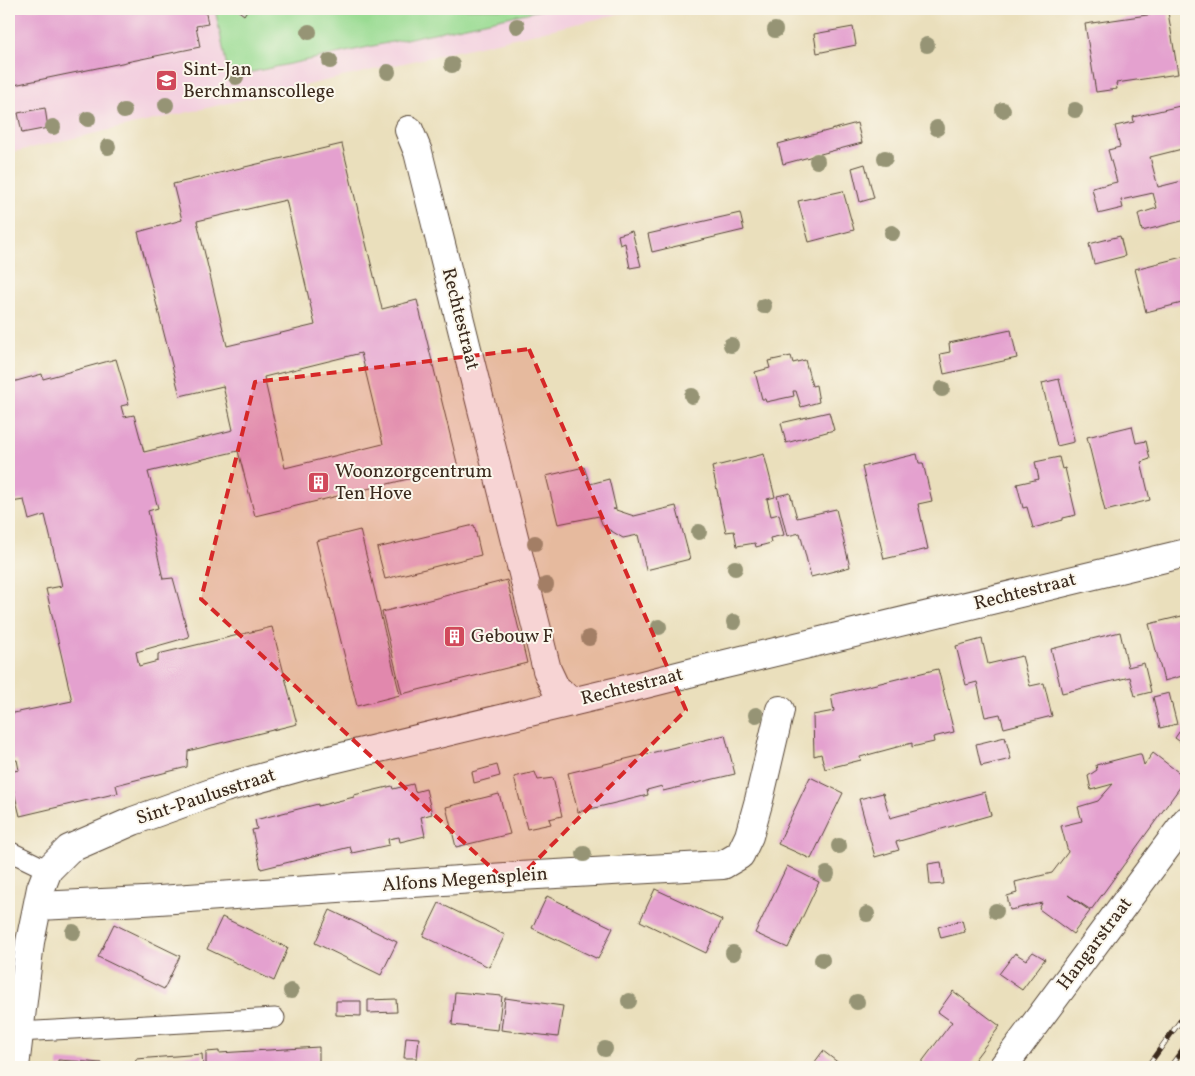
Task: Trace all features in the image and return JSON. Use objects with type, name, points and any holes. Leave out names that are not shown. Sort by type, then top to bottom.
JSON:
[{"type":"street","name":"Rechtestraat","points":[[409,130],[418,152],[547,670],[555,687],[571,702],[1186,554]]},
{"type":"street","name":"Sint-Paulusstraat","points":[[15,1067],[30,942],[40,888],[48,870],[69,849],[133,821],[225,788],[300,767],[571,702]]},
{"type":"street","name":"Alfons Megensplein","points":[[38,906],[723,865],[740,855],[749,836],[780,710]]},
{"type":"street","name":"Hangarstraat","points":[[1003,1067],[1186,821]]},
{"type":"lane","points":[[9,851],[48,870]]},
{"type":"lane","points":[[18,1032],[275,1018]]},
{"type":"highlighted area","points":[[529,349],[686,710],[511,886],[201,599],[255,382]]},
{"type":"shaded area","name":"Sint-Jan Berchmanscollege","points":[[9,9],[641,9],[9,153]]},
{"type":"green space","points":[[215,9],[545,9],[229,77]]},
{"type":"building","points":[[9,9],[205,9],[208,24],[196,26],[200,47],[9,86]]},
{"type":"building","points":[[236,9],[248,9],[244,15]]},
{"type":"building","points":[[1168,12],[1178,74],[1116,83],[1117,89],[1096,92],[1085,24]]},
{"type":"building","points":[[853,27],[856,45],[817,53],[814,34]]},
{"type":"building","points":[[1184,105],[1186,112],[1186,148],[1150,157],[1158,187],[1186,180],[1186,220],[1142,231],[1138,214],[1157,208],[1153,193],[1121,200],[1123,208],[1098,214],[1092,188],[1117,182],[1108,150],[1120,147],[1115,126],[1134,122],[1133,117]]},
{"type":"building","points":[[45,108],[48,128],[22,133],[18,113]]},
{"type":"building","points":[[857,123],[862,143],[783,164],[778,144]]},
{"type":"building","name":"Woonzorgcentrum Ten Hove","points":[[342,144],[382,309],[417,300],[458,467],[255,516],[238,451],[148,472],[158,508],[148,511],[163,579],[173,578],[189,637],[136,652],[139,666],[158,661],[158,654],[272,627],[297,724],[188,751],[187,767],[116,785],[118,793],[20,816],[9,772],[19,770],[17,760],[10,761],[9,714],[72,701],[46,589],[62,586],[45,515],[29,520],[24,500],[11,502],[9,494],[9,383],[42,374],[43,379],[116,359],[129,404],[121,406],[124,417],[134,415],[144,452],[233,430],[223,386],[180,396],[138,232],[182,220],[173,184]],"holes":[[[286,200],[315,325],[227,346],[197,221]],[[361,353],[383,444],[285,468],[264,377]]]},
{"type":"building","points":[[865,164],[874,198],[860,202],[852,168]]},
{"type":"building","points":[[843,191],[854,230],[809,242],[798,201]]},
{"type":"building","points":[[740,213],[744,230],[652,252],[648,234]]},
{"type":"building","points":[[632,231],[641,266],[630,268],[625,243],[620,245],[618,235]]},
{"type":"building","points":[[1120,236],[1125,256],[1094,264],[1089,244]]},
{"type":"building","points":[[1186,256],[1186,302],[1146,312],[1135,269]]},
{"type":"building","points":[[1011,330],[1017,358],[944,374],[940,354],[950,352],[949,343]]},
{"type":"building","points":[[791,356],[793,363],[805,360],[812,386],[816,385],[819,402],[801,407],[796,391],[793,391],[794,396],[766,402],[765,399],[762,399],[755,372],[770,368],[768,361]]},
{"type":"building","points":[[1059,379],[1074,442],[1057,446],[1042,383]]},
{"type":"building","points":[[829,412],[834,430],[786,443],[781,423]]},
{"type":"building","points":[[1132,426],[1136,443],[1146,441],[1150,459],[1141,462],[1150,500],[1105,511],[1087,437]]},
{"type":"building","points":[[764,454],[775,497],[767,499],[771,516],[779,514],[784,535],[770,538],[771,543],[756,547],[755,543],[737,546],[734,531],[726,532],[712,467]]},
{"type":"building","points":[[917,454],[919,463],[923,463],[932,501],[918,504],[928,549],[884,559],[862,467]]},
{"type":"building","points":[[1059,457],[1062,469],[1065,468],[1076,515],[1033,528],[1027,507],[1023,508],[1017,484],[1039,479],[1035,462]]},
{"type":"building","points":[[584,467],[590,484],[609,479],[616,509],[613,509],[634,516],[676,506],[690,559],[646,570],[638,535],[623,538],[603,526],[599,516],[558,524],[546,476]]},
{"type":"building","points":[[790,493],[797,518],[836,509],[850,567],[811,577],[800,533],[787,536],[777,496]]},
{"type":"building","points":[[474,525],[481,555],[385,579],[377,548]]},
{"type":"building","points":[[360,530],[400,695],[357,706],[316,541]]},
{"type":"building","name":"Gebouw F","points":[[507,580],[527,663],[402,694],[382,612]]},
{"type":"building","points":[[1186,615],[1186,675],[1164,681],[1149,624]]},
{"type":"building","points":[[1120,632],[1128,667],[1144,663],[1151,692],[1135,696],[1130,677],[1062,693],[1051,649]]},
{"type":"building","points":[[982,639],[988,664],[1022,656],[1030,686],[1044,683],[1052,716],[1004,728],[1000,714],[985,717],[977,682],[966,685],[956,646]]},
{"type":"building","points":[[938,669],[954,732],[933,737],[934,742],[912,747],[912,743],[860,757],[861,760],[825,769],[821,754],[814,756],[813,715],[834,711],[831,695]]},
{"type":"building","points":[[1169,693],[1177,724],[1160,728],[1153,697]]},
{"type":"building","points":[[1186,722],[1186,746],[1175,738]]},
{"type":"building","points":[[725,735],[735,774],[663,791],[662,786],[647,790],[648,795],[578,812],[568,773]]},
{"type":"building","points":[[1005,737],[1011,759],[981,766],[976,744]]},
{"type":"building","points":[[1153,753],[1186,779],[1091,910],[1068,895],[1090,911],[1073,934],[1039,909],[1042,903],[1010,910],[1007,896],[1017,893],[1015,882],[1052,873],[1068,852],[1061,826],[1082,821],[1078,807],[1098,801],[1113,784],[1091,790],[1088,776],[1097,770],[1096,765],[1141,754],[1144,765]]},
{"type":"building","points":[[497,765],[500,776],[474,783],[472,772]]},
{"type":"building","points":[[535,772],[538,780],[553,778],[562,816],[549,819],[551,824],[527,829],[514,777]]},
{"type":"building","points":[[810,777],[843,793],[811,859],[778,844]]},
{"type":"building","points":[[413,784],[415,792],[426,789],[432,814],[421,817],[425,836],[400,842],[399,837],[388,839],[389,845],[352,853],[350,847],[261,869],[252,830],[257,829],[255,820],[318,804],[318,806],[392,786],[393,789]]},
{"type":"building","points":[[985,792],[991,815],[896,842],[899,850],[875,857],[859,799],[883,793],[890,818]]},
{"type":"building","points":[[499,794],[510,834],[456,847],[446,807]]},
{"type":"building","points":[[941,862],[944,884],[930,885],[928,864]]},
{"type":"building","points":[[787,866],[819,882],[788,948],[755,933]]},
{"type":"building","points":[[655,889],[722,920],[706,953],[640,921]]},
{"type":"building","points":[[547,896],[613,928],[598,959],[532,928]]},
{"type":"building","points":[[439,903],[505,935],[489,967],[423,936]]},
{"type":"building","points":[[330,910],[397,942],[381,975],[315,943]]},
{"type":"building","points":[[222,917],[288,948],[274,981],[207,949]]},
{"type":"building","points":[[962,920],[965,932],[941,938],[938,927]]},
{"type":"building","points":[[114,924],[180,956],[164,989],[98,957]]},
{"type":"building","points":[[1033,952],[1045,959],[1022,990],[999,974],[1015,953],[1026,960]]},
{"type":"building","points":[[953,991],[1000,1026],[969,1067],[918,1067],[952,1022],[938,1012]]},
{"type":"building","points":[[455,992],[502,996],[498,1030],[452,1025]]},
{"type":"building","points":[[505,998],[563,1006],[558,1037],[501,1030]]},
{"type":"building","points":[[396,999],[397,1012],[368,1013],[368,1000]]},
{"type":"building","points":[[336,1001],[361,1001],[361,1016],[336,1015]]},
{"type":"building","points":[[406,1037],[419,1038],[417,1058],[404,1058]]},
{"type":"building","points":[[319,1047],[319,1067],[206,1067],[206,1052],[219,1051],[219,1053]]},
{"type":"building","points":[[823,1051],[844,1067],[811,1067]]},
{"type":"building","points":[[202,1054],[203,1067],[135,1067],[136,1059]]},
{"type":"building","points":[[58,1060],[102,1063],[102,1067],[58,1067]]},
{"type":"railway","points":[[1147,1067],[1186,1013]]},
{"type":"railway","points":[[1170,1067],[1186,1045]]},
{"type":"place","name":"Sint-Jan Berchmanscollege","points":[[167,81]]},
{"type":"place","name":"Woonzorgcentrum Ten Hove","points":[[319,483]]},
{"type":"place","name":"Gebouw F","points":[[455,637]]}]
